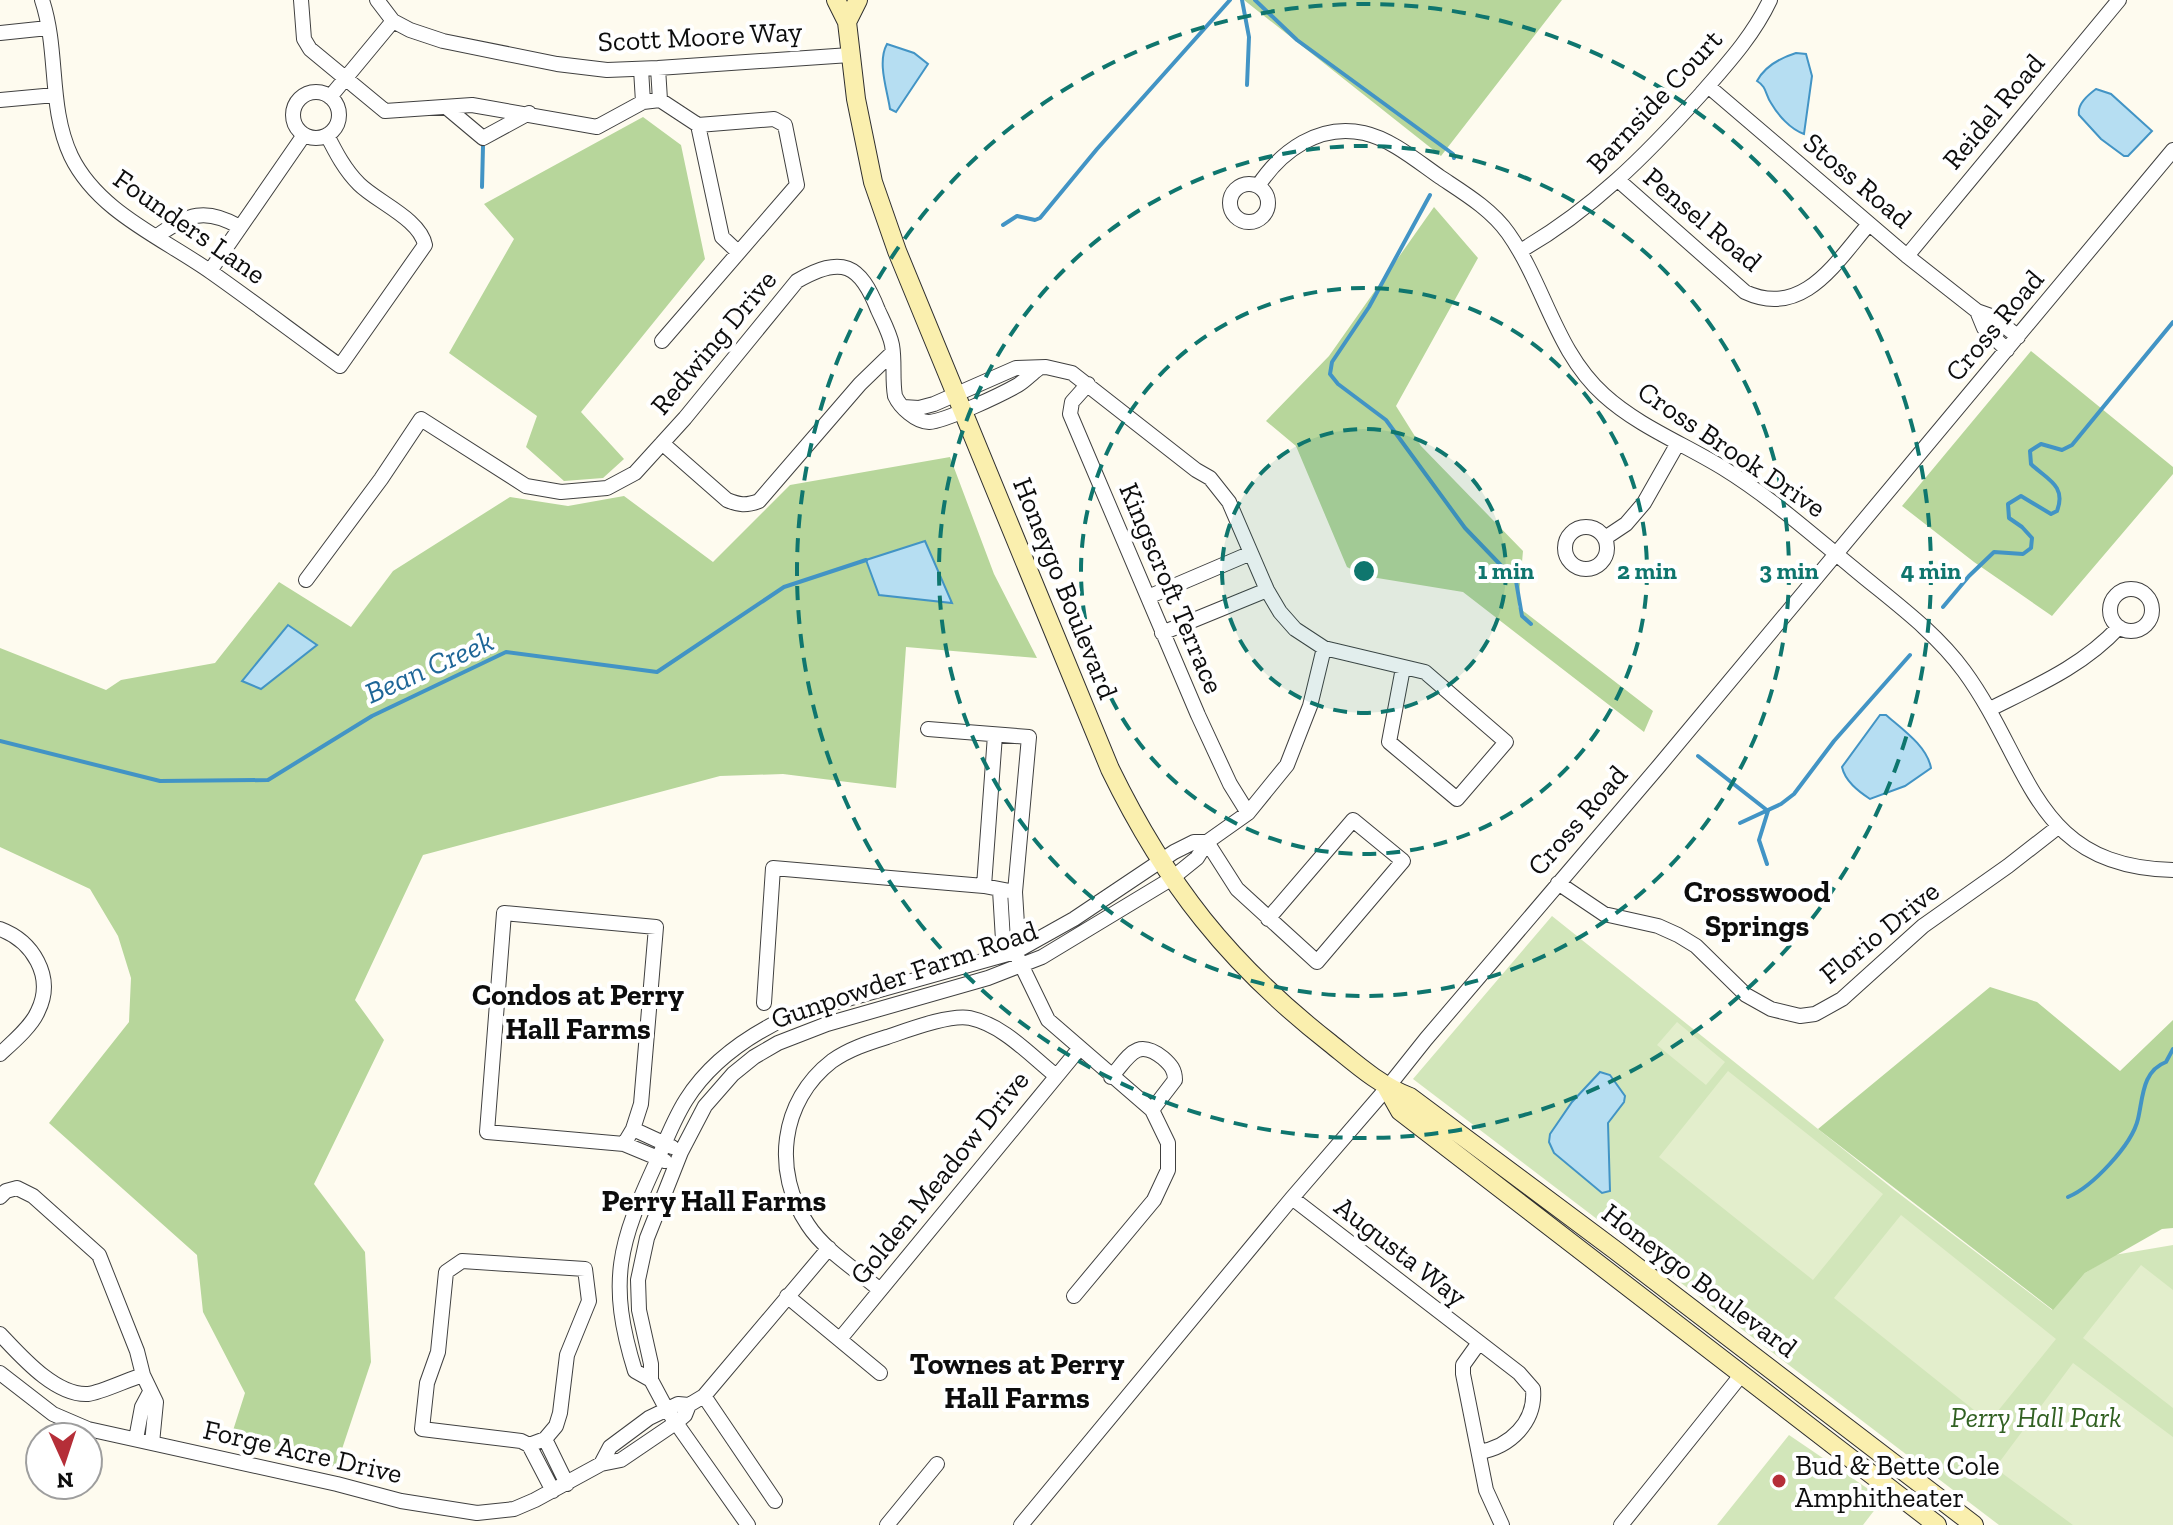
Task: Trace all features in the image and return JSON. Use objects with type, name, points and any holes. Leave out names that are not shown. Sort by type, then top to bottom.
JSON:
[{"type":"main road","name":"Honeygo Boulevard","points":[[836,0],[847,22],[873,182],[897,251],[1110,769],[1171,879],[1237,960],[1278,1000],[1387,1088],[1410,1097],[1974,1525]]},
{"type":"main road","points":[[847,22],[858,0]]},
{"type":"main road","name":"Honeygo Boulevard","points":[[1387,1088],[1400,1111],[1937,1525]]},
{"type":"street","name":"Founders Lane","points":[[42,0],[62,130],[72,157],[91,187],[109,204],[210,271],[340,366],[425,245],[424,237],[411,224],[360,185],[343,165],[327,135]]},
{"type":"street","points":[[301,0],[304,39],[315,56],[385,111],[472,105],[597,127],[643,102],[660,100],[698,125],[774,119],[785,125],[797,185],[662,341]]},
{"type":"street","name":"Scott Moore Way","points":[[377,0],[393,21],[443,41],[557,64],[607,70],[850,55]]},
{"type":"street","name":"Barnside Court","points":[[1520,251],[1580,212],[1647,153],[1747,41],[1770,0]]},
{"type":"street","name":"Reidel Road","points":[[1907,256],[2119,0]]},
{"type":"street","points":[[330,97],[393,21]]},
{"type":"street","points":[[0,33],[48,28]]},
{"type":"street","points":[[658,68],[660,100]]},
{"type":"street","points":[[641,69],[643,102]]},
{"type":"street","name":"Stoss Road","points":[[1708,86],[1907,256],[1977,311],[1994,317],[2018,337]]},
{"type":"street","points":[[317,92],[330,97],[339,117],[333,131],[311,138],[304,135],[294,124],[292,116],[297,101],[317,92]]},
{"type":"street","points":[[0,100],[55,95]]},
{"type":"street","points":[[446,107],[483,138],[529,113]]},
{"type":"street","points":[[698,125],[722,237],[738,252]]},
{"type":"street","name":"Cross Brook Drive","points":[[1258,186],[1277,161],[1305,140],[1339,131],[1365,133],[1384,141],[1480,204],[1506,230],[1520,251],[1564,345],[1604,395],[1773,502],[1918,621],[1964,671],[1990,709],[2040,803],[2058,827],[2079,846],[2100,858],[2133,868],[2173,870]]},
{"type":"street","points":[[210,271],[304,135]]},
{"type":"street","name":"Cross Road","points":[[1021,1525],[2173,150]]},
{"type":"street","name":"Pensel Road","points":[[1618,180],[1745,292],[1758,298],[1789,297],[1805,292],[1818,282],[1869,224]]},
{"type":"street","points":[[157,236],[184,219],[201,214],[220,216],[240,227]]},
{"type":"street","name":"Redwing Drive","points":[[306,580],[421,419],[526,486],[561,492],[590,491],[621,483],[635,473],[662,443],[797,281],[817,270],[835,266],[853,270],[867,283],[892,345],[895,396],[903,407],[919,408],[959,402],[1016,368],[1046,367],[1072,373],[1144,431],[1210,478],[1229,502],[1267,590],[1280,612],[1295,629],[1324,648]]},
{"type":"street","name":"Stoss Road","points":[[1977,311],[1984,328],[2007,350]]},
{"type":"street","name":"Redwing Drive","points":[[662,443],[727,500],[739,505],[759,501],[860,384],[892,353]]},
{"type":"street","name":"Kingscroft Terrace","points":[[1088,384],[1072,402],[1070,414],[1162,633],[1230,784],[1248,813]]},
{"type":"street","points":[[1605,538],[1626,524],[1644,503],[1678,443]]},
{"type":"street","points":[[1148,597],[1251,553]]},
{"type":"street","points":[[1162,633],[1267,590]]},
{"type":"street","points":[[1990,709],[2072,667],[2100,648],[2119,627]]},
{"type":"street","points":[[1268,919],[1353,820],[1403,861],[1317,962],[1268,919],[1237,889],[1207,842],[1248,813],[1287,765],[1310,706],[1324,648],[1425,672],[1506,742],[1457,799],[1389,742],[1403,668]]},
{"type":"street","points":[[928,729],[1029,737],[1003,940],[1019,958],[1048,1020],[1152,1110],[1168,1143],[1168,1170],[1163,1185],[1146,1211],[1074,1296]]},
{"type":"street","points":[[984,886],[995,735]]},
{"type":"street","name":"Florio Drive","points":[[1558,883],[1604,914],[1658,926],[1678,935],[1696,946],[1746,995],[1771,1009],[1800,1016],[1815,1014],[1842,999],[1923,926],[2058,827]]},
{"type":"street","name":"Gunpowder Farm Road","points":[[651,1380],[651,1364],[639,1310],[638,1280],[647,1238],[692,1128],[717,1089],[754,1057],[778,1043],[827,1024],[975,982],[1019,958],[1160,862],[1194,842],[1207,842]]},
{"type":"street","name":"Gunpowder Farm Road","points":[[748,1525],[679,1411],[651,1380],[635,1371],[625,1339],[621,1311],[622,1247],[671,1127],[694,1088],[741,1043],[769,1025],[821,1005],[1019,958],[1069,943],[1171,879],[1197,858],[1207,842]]},
{"type":"street","points":[[764,1003],[773,868],[984,886],[1008,891]]},
{"type":"street","points":[[624,1144],[633,1129],[641,1104],[656,927],[504,913],[487,1132],[624,1144],[658,1158],[678,1159]]},
{"type":"street","points":[[0,929],[12,934],[35,954],[43,976],[43,994],[38,1013],[0,1054]]},
{"type":"street","points":[[880,1290],[829,1248],[809,1227],[796,1204],[786,1170],[785,1150],[795,1106],[804,1090],[833,1061],[854,1048],[966,1017],[993,1025],[1055,1075]]},
{"type":"street","points":[[1111,1077],[1133,1052],[1141,1048],[1151,1049],[1170,1064],[1175,1071],[1175,1080],[1152,1110]]},
{"type":"street","name":"Golden Meadow Drive","points":[[840,1339],[1079,1049]]},
{"type":"street","points":[[633,1129],[665,1144],[678,1159]]},
{"type":"street","points":[[0,1197],[6,1191],[17,1188],[33,1196],[99,1255],[156,1402],[152,1443]]},
{"type":"street","name":"Augusta Way","points":[[1292,1198],[1526,1380],[1533,1389],[1533,1410],[1512,1440],[1494,1450],[1479,1452]]},
{"type":"street","name":"Golden Meadow Drive","points":[[679,1411],[704,1396],[829,1248]]},
{"type":"street","points":[[529,1445],[545,1439],[556,1426],[567,1355],[589,1301],[585,1269],[462,1261],[446,1272],[438,1352],[427,1383],[422,1429],[521,1441],[529,1445],[553,1491]]},
{"type":"street","points":[[787,1296],[880,1373]]},
{"type":"street","points":[[0,1334],[34,1370],[70,1390],[88,1394],[143,1375]]},
{"type":"street","name":"Augusta Way","points":[[1478,1344],[1463,1365],[1463,1374],[1486,1490],[1502,1525]]},
{"type":"street","name":"Forge Acre Drive","points":[[0,1373],[33,1400],[70,1423],[455,1511],[477,1513],[514,1509],[601,1464],[621,1460],[679,1411]]},
{"type":"street","points":[[1621,1525],[1742,1374]]},
{"type":"street","points":[[136,1439],[142,1407],[150,1392]]},
{"type":"street","points":[[704,1396],[775,1501]]},
{"type":"street","points":[[545,1439],[567,1484]]},
{"type":"street","points":[[887,1525],[937,1464]]},
{"type":"green space","points":[[1244,0],[1562,0],[1441,156]]},
{"type":"green space","points":[[643,117],[681,145],[705,259],[581,412],[624,459],[603,478],[564,481],[526,447],[537,416],[449,353],[514,239],[484,204]]},
{"type":"green space","points":[[1434,207],[1478,258],[1396,406],[1421,446],[1523,551],[1518,607],[1653,711],[1644,732],[1463,592],[1365,576],[1347,567],[1296,446],[1266,421],[1329,356]]},
{"type":"green space","points":[[2031,351],[2173,467],[2173,474],[2052,616],[1974,562],[1902,506]]},
{"type":"green space","points":[[950,457],[994,574],[1037,658],[906,647],[896,788],[783,774],[720,776],[423,855],[355,1000],[384,1040],[314,1184],[365,1252],[371,1362],[336,1467],[229,1443],[245,1393],[203,1312],[197,1255],[49,1123],[129,1022],[131,978],[118,936],[90,889],[0,847],[0,648],[106,690],[121,680],[215,663],[279,582],[351,627],[393,571],[510,497],[568,506],[624,496],[713,562],[790,485]]},
{"type":"green space","name":"Perry Hall Park","points":[[1552,916],[1893,1189],[2052,1310],[2085,1273],[2114,1255],[2173,1245],[2173,1525],[1999,1525],[1413,1079]]},
{"type":"green space","points":[[1990,987],[2037,1002],[2120,1071],[2173,1020],[2173,1228],[2162,1229],[2085,1273],[2053,1310],[1818,1129]]},
{"type":"green space","points":[[1677,1022],[1725,1062],[1706,1085],[1657,1045]]},
{"type":"green space","points":[[1728,1071],[1883,1194],[1813,1280],[1659,1157]]},
{"type":"green space","points":[[1901,1215],[2056,1339],[1989,1422],[1834,1298]]},
{"type":"green space","points":[[2141,1265],[2173,1290],[2173,1408],[2083,1338]]},
{"type":"green space","points":[[2073,1363],[2173,1437],[2173,1525],[2073,1525],[1995,1468]]},
{"type":"green space","points":[[1789,1435],[1883,1499],[1863,1525],[1717,1525]]},
{"type":"water","points":[[887,44],[914,53],[928,64],[896,112],[890,109],[884,76],[883,59]]},
{"type":"water","points":[[1796,53],[1806,54],[1812,76],[1804,134],[1781,117],[1757,81],[1774,63]]},
{"type":"water","points":[[2096,89],[2111,94],[2152,131],[2128,156],[2101,139],[2079,115],[2081,104]]},
{"type":"water","points":[[925,541],[952,603],[879,595],[866,560]]},
{"type":"water","points":[[288,625],[317,645],[261,689],[242,681]]},
{"type":"water","points":[[1880,715],[1886,715],[1913,738],[1925,752],[1931,768],[1905,786],[1870,799],[1849,781],[1842,767]]},
{"type":"water","points":[[1600,1072],[1610,1075],[1625,1096],[1608,1123],[1610,1191],[1602,1193],[1554,1153],[1549,1142],[1550,1134],[1572,1102]]},
{"type":"waterway","points":[[1003,225],[1017,216],[1035,220],[1040,218],[1230,0]]},
{"type":"waterway","points":[[1242,0],[1249,37],[1247,85]]},
{"type":"waterway","points":[[1255,0],[1297,40],[1453,154],[1454,158]]},
{"type":"waterway","points":[[482,187],[483,146]]},
{"type":"waterway","points":[[1430,195],[1369,307],[1332,362],[1330,374],[1338,384],[1386,420],[1465,528],[1516,581],[1522,616],[1531,624]]},
{"type":"waterway","points":[[1943,607],[1994,552],[2023,554],[2031,548],[2032,538],[2009,518],[2008,504],[2021,496],[2051,514],[2057,511],[2059,495],[2053,483],[2031,464],[2030,451],[2041,444],[2062,450],[2072,445],[2173,322]]},
{"type":"waterway","name":"Bean Creek","points":[[0,741],[160,781],[268,780],[372,716],[506,652],[657,672],[784,587],[866,560]]},
{"type":"waterway","points":[[1740,823],[1781,804],[1794,794],[1834,741],[1910,655]]},
{"type":"waterway","points":[[1698,756],[1768,811]]},
{"type":"waterway","points":[[1767,864],[1759,840],[1768,811]]},
{"type":"waterway","points":[[2068,1197],[2099,1175],[2128,1141],[2138,1119],[2148,1078],[2166,1062],[2173,1049]]},
{"type":"place","name":"Bud & Bette Cole Amphitheater","points":[[1779,1481]]},
{"type":"district","name":"Crosswood Springs","points":[[1757,909]]},
{"type":"district","name":"Condos at Perry Hall Farms","points":[[578,1012]]},
{"type":"district","name":"Perry Hall Farms","points":[[714,1201]]},
{"type":"district","name":"Townes at Perry Hall Farms","points":[[1017,1381]]}]
